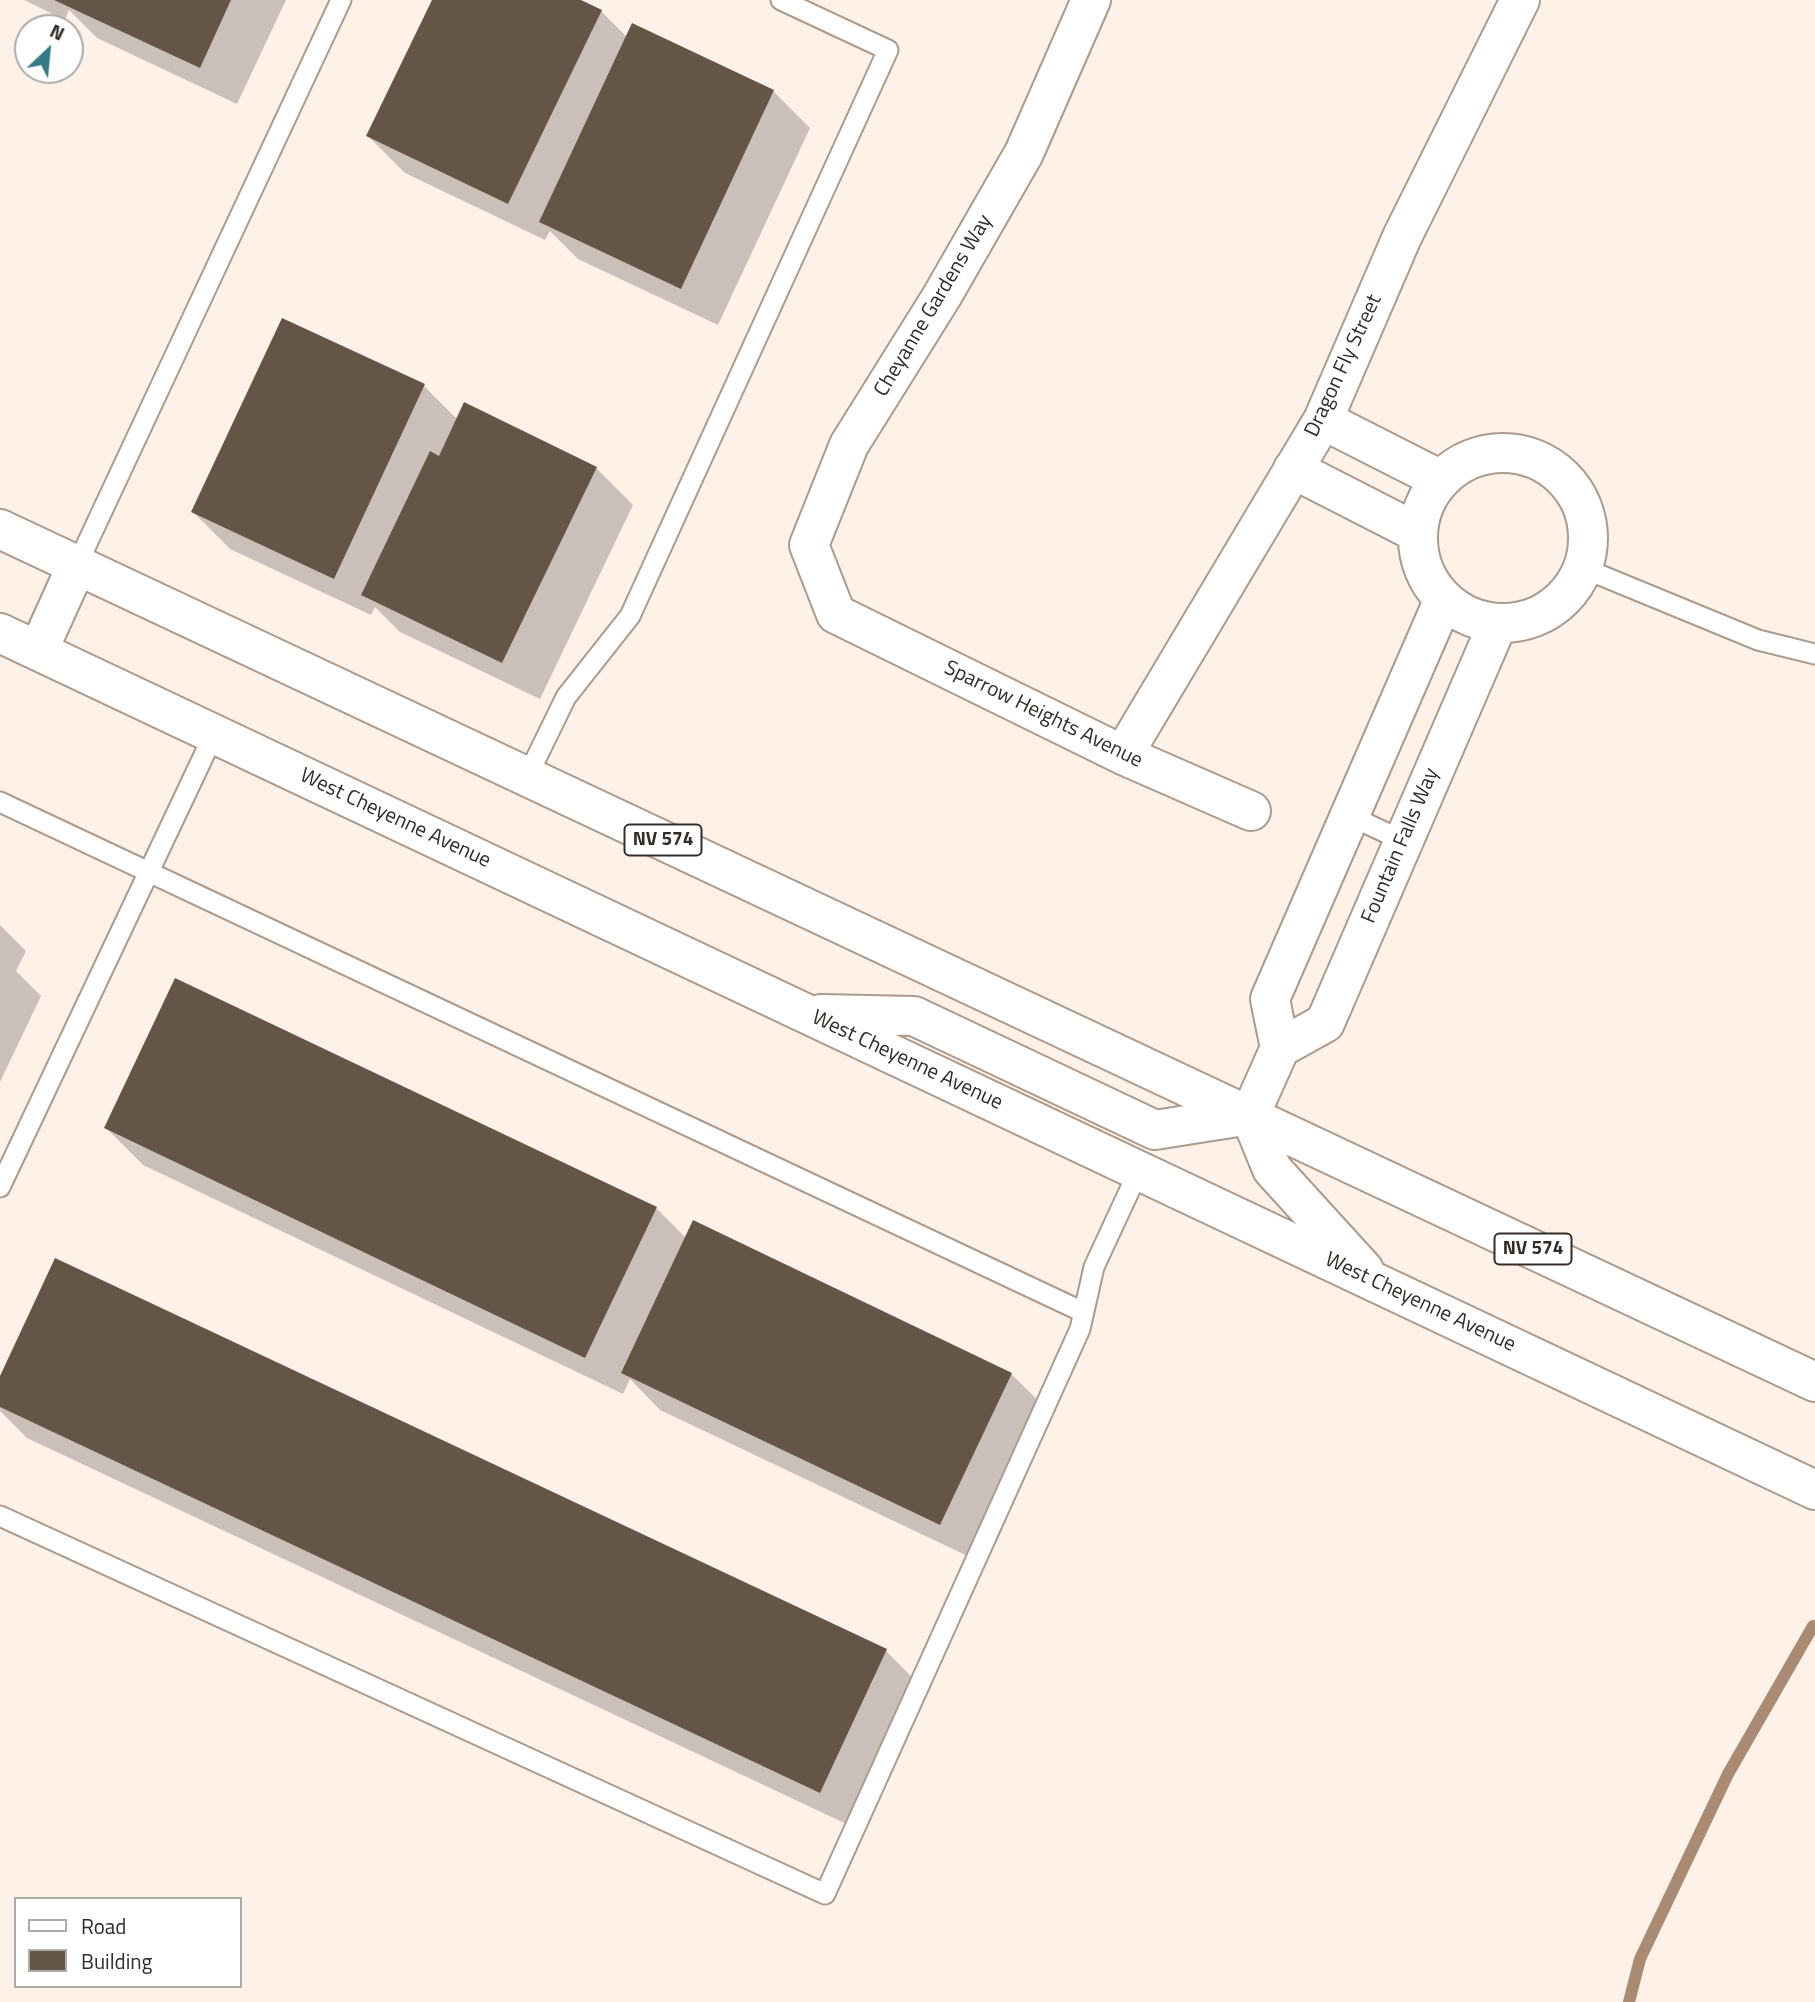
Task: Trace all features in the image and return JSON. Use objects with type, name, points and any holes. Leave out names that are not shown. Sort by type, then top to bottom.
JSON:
[{"type":"main road","name":"Cheyanne Gardens Way","points":[[836,614],[809,545],[849,445],[942,296],[1024,153],[1091,0]]},
{"type":"main road","name":"Dragon Fly Street","points":[[1123,755],[1323,420],[1402,237],[1520,0]]},
{"type":"main road","points":[[1323,420],[1441,480]]},
{"type":"main road","points":[[1486,454],[1512,454],[1537,459],[1559,473],[1576,494],[1586,517],[1589,543],[1583,568],[1573,587],[1559,603],[1540,615],[1520,621],[1498,623],[1469,615],[1444,599],[1429,580],[1420,557],[1418,533],[1425,504],[1441,480],[1461,464],[1486,454]]},
{"type":"main road","points":[[1293,469],[1418,533]]},
{"type":"main road","name":"NV 574","points":[[0,529],[1815,1382]]},
{"type":"main road","points":[[38,651],[77,565]]},
{"type":"main road","points":[[1375,1282],[1272,1169],[1250,1115],[1280,1048],[1270,999],[1444,599]]},
{"type":"main road","name":"Sparrow Heights Avenue","points":[[836,614],[1123,755],[1251,811]]},
{"type":"main road","name":"Fountain Falls Way","points":[[1280,1048],[1325,1023],[1498,623]]},
{"type":"main road","name":"West Cheyenne Avenue","points":[[0,633],[1815,1490]]},
{"type":"main road","points":[[807,1014],[914,1016],[1155,1130],[1250,1115]]},
{"type":"lane","points":[[77,565],[341,0]]},
{"type":"lane","points":[[527,776],[566,697],[630,616],[888,50],[781,0]]},
{"type":"lane","points":[[1583,568],[1758,640],[1815,654]]},
{"type":"lane","points":[[0,1187],[214,734]]},
{"type":"lane","points":[[0,802],[1083,1312]]},
{"type":"lane","points":[[1350,817],[1404,841]]},
{"type":"lane","points":[[0,1516],[825,1894],[1080,1329],[1094,1267],[1139,1170]]},
{"type":"building","points":[[54,0],[231,0],[200,68]]},
{"type":"building","points":[[432,0],[581,0],[602,10],[508,204],[366,136]]},
{"type":"building","points":[[632,23],[774,90],[681,289],[539,222]]},
{"type":"building","points":[[282,318],[425,384],[334,579],[191,512]]},
{"type":"building","points":[[464,402],[597,467],[502,663],[361,595],[430,451],[439,456]]},
{"type":"building","points":[[175,978],[657,1207],[585,1358],[104,1128]]},
{"type":"building","points":[[693,1220],[1012,1373],[940,1525],[621,1373]]},
{"type":"building","points":[[55,1258],[887,1649],[820,1793],[0,1407],[0,1376]]},
{"type":"waterway","points":[[1629,2002],[1640,1959],[1728,1774],[1813,1626]]}]
